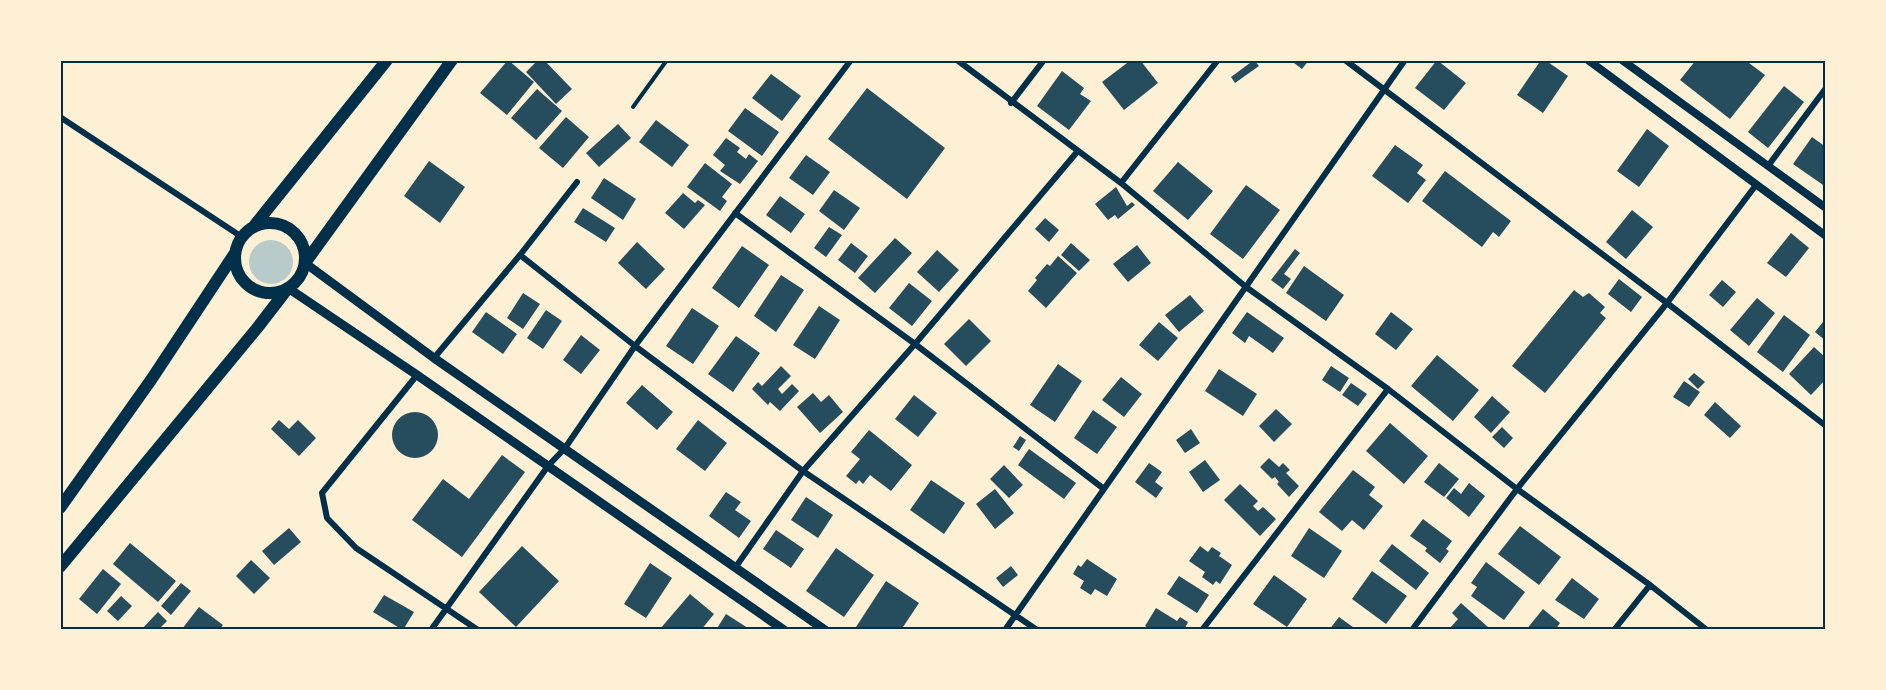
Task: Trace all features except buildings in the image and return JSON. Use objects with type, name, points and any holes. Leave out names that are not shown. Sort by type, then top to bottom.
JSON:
[{"type":"highway","points":[[60,508],[206,299],[242,237],[255,226],[387,60]]},
{"type":"highway","points":[[305,264],[452,60]]},
{"type":"highway","points":[[60,567],[303,271],[304,247],[299,237],[290,228],[279,223],[267,222],[255,226]]},
{"type":"highway","points":[[235,252],[235,264],[246,284],[266,293],[288,288]]},
{"type":"main road","points":[[305,264],[434,358],[825,630]]},
{"type":"main road","points":[[288,288],[784,630]]},
{"type":"street","points":[[430,630],[636,346],[851,60]]},
{"type":"street","points":[[957,60],[1011,103],[1121,183],[1246,287],[1388,389],[1517,489],[1650,585],[1707,630]]},
{"type":"street","points":[[1011,103],[1044,60]]},
{"type":"street","points":[[1121,183],[1218,60]]},
{"type":"street","points":[[1345,60],[1826,426]]},
{"type":"street","points":[[1005,630],[1405,60]]},
{"type":"street","points":[[1588,60],[1826,236]]},
{"type":"street","points":[[1622,60],[1826,208]]},
{"type":"street","points":[[1768,166],[1826,88]]},
{"type":"street","points":[[60,117],[242,237]]},
{"type":"street","points":[[735,568],[803,471],[915,344],[1077,152]]},
{"type":"street","points":[[434,358],[577,183]]},
{"type":"street","points":[[1412,630],[1517,489],[1667,303],[1756,184]]},
{"type":"street","points":[[735,213],[915,344],[1104,489]]},
{"type":"street","points":[[520,255],[636,346],[803,471],[1037,630]]},
{"type":"street","points":[[417,375],[322,493],[327,518],[356,548],[478,630]]},
{"type":"street","points":[[1202,630],[1388,389]]},
{"type":"street","points":[[1614,630],[1650,585]]},
{"type":"lane","points":[[633,107],[667,60]]},
{"type":"shaded area","points":[[271,240],[286,247],[293,262],[286,277],[271,284],[256,277],[249,262],[256,247]]}]
